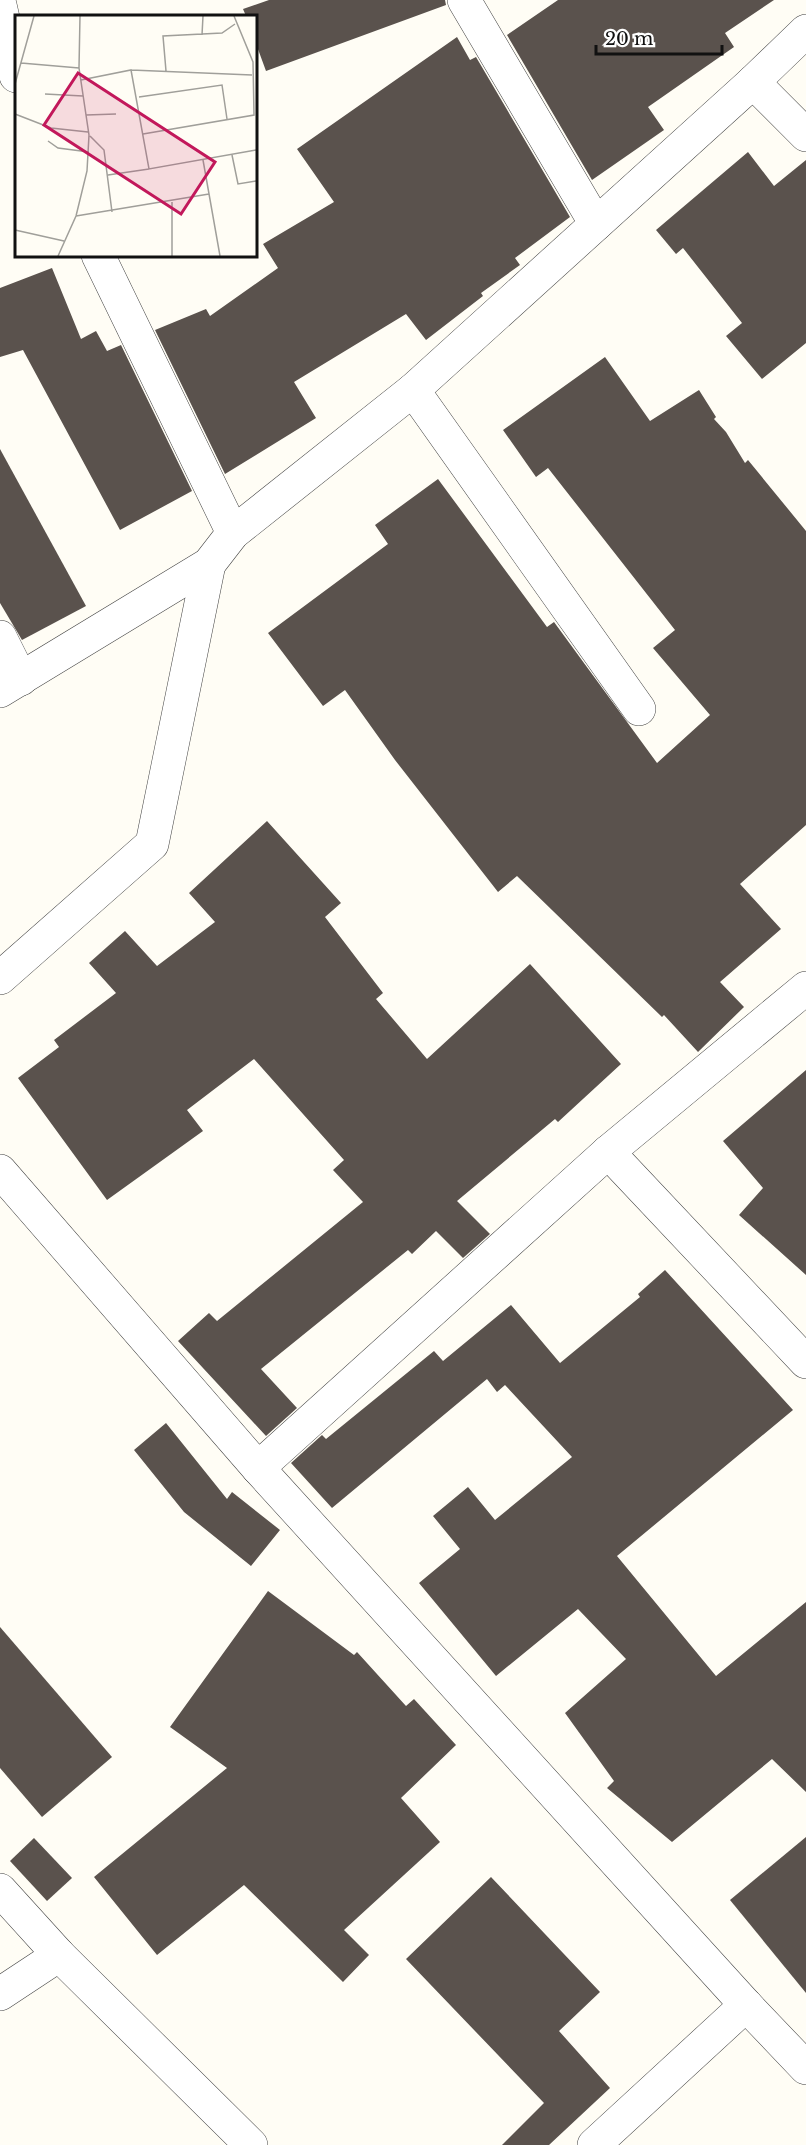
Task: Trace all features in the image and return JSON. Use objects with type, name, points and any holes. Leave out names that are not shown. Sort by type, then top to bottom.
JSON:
[{"type":"street","points":[[464,0],[596,224]]},
{"type":"street","points":[[0,5],[15,72]]},
{"type":"street","points":[[0,637],[11,685],[209,564],[232,533],[413,390],[753,82],[806,31]]},
{"type":"street","points":[[753,82],[806,135]]},
{"type":"street","points":[[98,256],[232,533]]},
{"type":"street","points":[[413,390],[639,709]]},
{"type":"street","points":[[0,978],[152,844],[209,564]]},
{"type":"street","points":[[258,1468],[608,1152],[806,988]]},
{"type":"street","points":[[608,1152],[806,1362]]},
{"type":"street","points":[[0,1171],[258,1468],[746,2005],[806,2068]]},
{"type":"street","points":[[0,1890],[59,1955],[251,2145]]},
{"type":"street","points":[[0,1994],[59,1955]]},
{"type":"street","points":[[594,2145],[746,2005]]},
{"type":"building","points":[[269,0],[445,0],[446,5],[266,71],[256,44],[256,15],[246,15],[243,9]]},
{"type":"building","points":[[558,0],[774,0],[725,33],[734,47],[648,107],[664,130],[592,180],[507,35]]},
{"type":"building","points":[[457,37],[470,60],[476,57],[570,217],[515,258],[520,265],[481,293],[483,296],[426,340],[406,314],[294,382],[316,418],[225,474],[155,330],[206,309],[210,316],[278,268],[263,244],[334,202],[297,149]]},
{"type":"building","points":[[748,152],[774,186],[806,160],[806,343],[762,379],[726,336],[742,323],[683,248],[676,254],[656,230]]},
{"type":"building","points":[[52,268],[81,339],[96,331],[107,351],[121,345],[192,491],[120,530],[23,350],[0,357],[0,288]]},
{"type":"building","points":[[605,357],[650,421],[699,390],[716,417],[714,419],[726,432],[745,463],[748,460],[806,531],[806,825],[740,884],[781,929],[720,982],[744,1007],[698,1052],[664,1015],[662,1017],[517,876],[498,892],[395,760],[345,690],[323,706],[268,633],[388,544],[375,525],[438,479],[547,627],[554,622],[657,763],[710,715],[653,648],[675,630],[548,468],[536,477],[503,430]]},
{"type":"building","points":[[0,449],[86,606],[22,640],[0,603]]},
{"type":"building","points":[[267,821],[341,903],[325,917],[383,993],[376,999],[427,1059],[530,964],[621,1064],[558,1122],[555,1119],[457,1201],[490,1234],[463,1258],[436,1231],[412,1254],[408,1250],[261,1369],[297,1408],[266,1436],[178,1341],[209,1313],[217,1321],[363,1202],[333,1170],[344,1160],[254,1059],[187,1110],[203,1131],[107,1200],[18,1078],[59,1047],[54,1040],[116,993],[89,963],[125,931],[157,966],[215,922],[189,893]]},
{"type":"building","points":[[806,1070],[806,1275],[739,1215],[763,1188],[723,1141]]},
{"type":"building","points":[[665,1270],[793,1410],[617,1556],[716,1676],[806,1602],[806,1792],[772,1759],[672,1842],[607,1788],[614,1781],[565,1713],[626,1659],[578,1609],[496,1676],[419,1583],[460,1549],[433,1516],[468,1487],[495,1520],[572,1457],[505,1385],[497,1392],[487,1379],[332,1508],[291,1463],[322,1435],[326,1439],[434,1351],[443,1361],[511,1305],[560,1363],[640,1297],[638,1294]]},
{"type":"building","points":[[166,1423],[227,1499],[232,1492],[280,1530],[251,1566],[184,1512],[134,1450]]},
{"type":"building","points":[[268,1591],[354,1655],[357,1652],[406,1706],[414,1699],[456,1745],[401,1798],[440,1842],[344,1930],[369,1955],[343,1982],[244,1885],[157,1955],[94,1877],[227,1768],[170,1727]]},
{"type":"building","points":[[0,1627],[112,1757],[42,1817],[0,1768]]},
{"type":"building","points":[[806,1837],[806,1993],[730,1900]]},
{"type":"building","points":[[34,1838],[72,1878],[47,1901],[10,1861]]},
{"type":"building","points":[[491,1877],[600,1992],[559,2031],[610,2088],[549,2145],[502,2145],[544,2103],[406,1959]]}]
